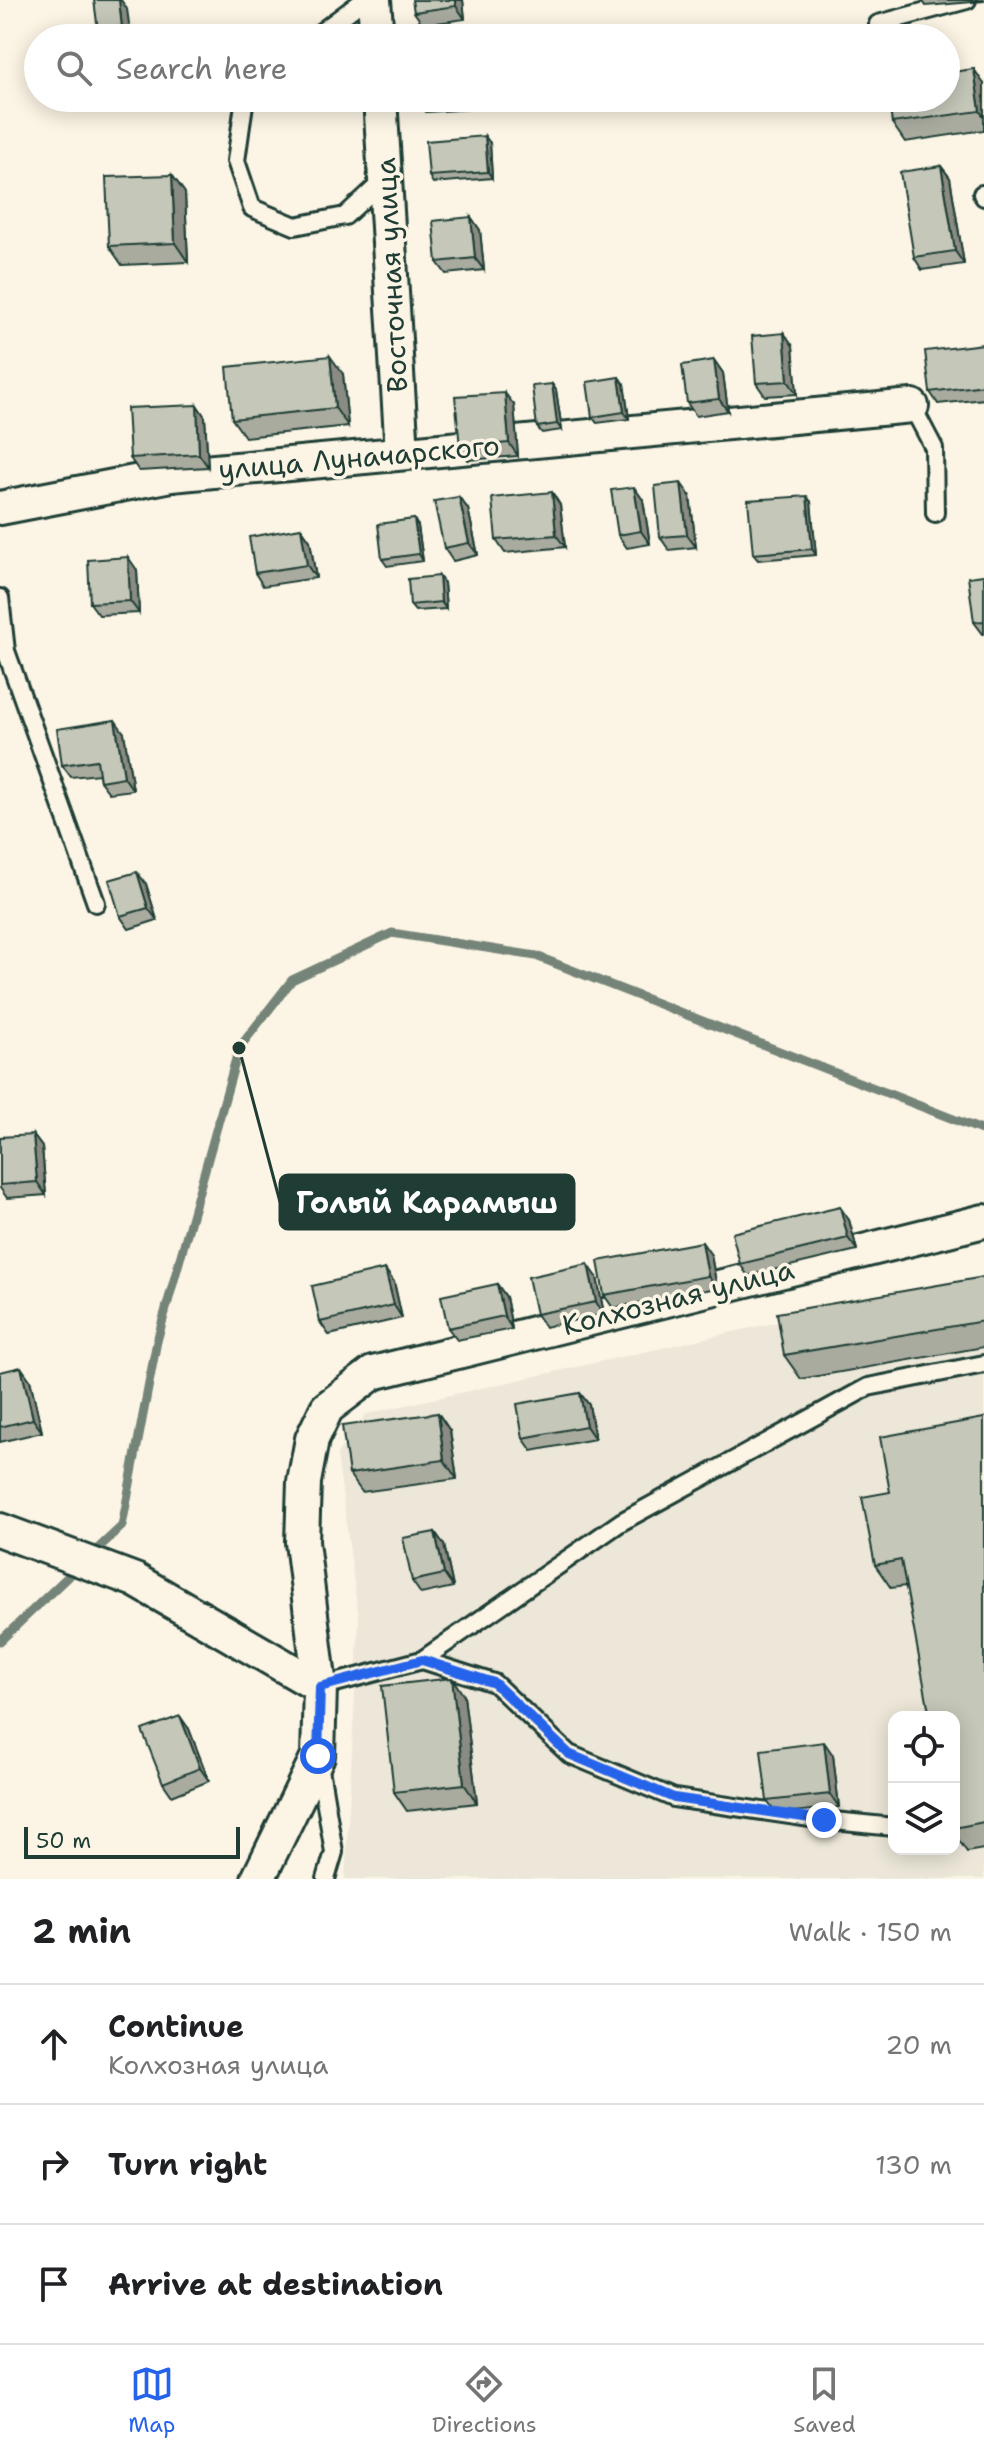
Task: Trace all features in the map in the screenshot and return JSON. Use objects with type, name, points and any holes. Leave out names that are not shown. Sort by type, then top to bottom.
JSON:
[{"type":"street","points":[[374,0],[376,24]]},
{"type":"street","name":"Восточная улица","points":[[381,112],[402,453]]},
{"type":"street","name":"улица Луначарского","points":[[0,508],[171,475],[912,406]]},
{"type":"street","name":"Колхозная улица","points":[[320,1687],[302,1542],[304,1482],[312,1439],[327,1408],[373,1373],[984,1221]]},
{"type":"street","points":[[0,1530],[135,1580],[320,1687],[318,1756],[258,1879]]},
{"type":"lane","points":[[332,24],[364,0]]},
{"type":"lane","points":[[878,24],[967,0]]},
{"type":"lane","points":[[243,112],[236,161],[252,208],[295,226],[345,216],[385,178]]},
{"type":"lane","points":[[912,406],[934,448],[935,513]]},
{"type":"lane","points":[[0,598],[6,651],[96,903]]},
{"type":"lane","points":[[320,1687],[422,1660],[621,1522],[868,1387],[984,1364]]},
{"type":"lane","points":[[422,1660],[494,1683],[569,1754],[674,1798],[888,1826]]},
{"type":"lane","points":[[318,1756],[334,1852],[326,1879]]},
{"type":"shaded area","points":[[984,1276],[984,1879],[345,1879],[359,1620],[337,1454],[366,1414]]},
{"type":"building","points":[[94,0],[119,0],[122,24],[97,24]]},
{"type":"building","points":[[412,0],[456,0],[456,6],[414,12]]},
{"type":"building","points":[[974,69],[980,111],[892,123],[890,112],[960,112],[960,71]]},
{"type":"building","points":[[485,136],[488,172],[429,176],[426,141]]},
{"type":"building","points":[[941,166],[955,251],[914,257],[900,172]]},
{"type":"building","points":[[172,175],[175,243],[109,246],[106,177]]},
{"type":"building","points":[[471,217],[475,258],[437,262],[433,221]]},
{"type":"building","points":[[784,333],[788,381],[756,383],[752,336]]},
{"type":"building","points":[[984,344],[984,385],[930,392],[925,351]]},
{"type":"building","points":[[330,356],[335,408],[232,419],[227,367]]},
{"type":"building","points":[[714,360],[719,399],[687,403],[682,365]]},
{"type":"building","points":[[619,377],[624,412],[592,417],[587,382]]},
{"type":"building","points":[[552,384],[557,424],[537,427],[532,386]]},
{"type":"building","points":[[505,393],[509,443],[460,447],[455,396]]},
{"type":"building","points":[[197,405],[199,454],[130,458],[127,408]]},
{"type":"building","points":[[681,483],[687,535],[660,537],[655,486]]},
{"type":"building","points":[[634,487],[641,531],[618,535],[611,490]]},
{"type":"building","points":[[552,492],[556,535],[496,540],[492,498]]},
{"type":"building","points":[[807,496],[812,549],[753,554],[748,500]]},
{"type":"building","points":[[459,497],[469,543],[444,548],[434,501]]},
{"type":"building","points":[[414,519],[419,554],[382,559],[378,524]]},
{"type":"building","points":[[301,528],[307,565],[255,573],[249,537]]},
{"type":"building","points":[[128,557],[130,601],[90,603],[88,560]]},
{"type":"building","points":[[984,575],[984,621],[974,622],[968,577]]},
{"type":"building","points":[[439,576],[441,602],[410,605],[408,579]]},
{"type":"building","points":[[115,720],[124,777],[100,781],[97,760],[62,765],[57,729]]},
{"type":"building","points":[[137,872],[148,908],[120,916],[109,880]]},
{"type":"building","points":[[33,1135],[37,1182],[0,1185],[0,1137]]},
{"type":"building","points":[[840,1207],[848,1238],[740,1264],[732,1233]]},
{"type":"building","points":[[702,1242],[708,1276],[604,1295],[598,1261]]},
{"type":"building","points":[[588,1264],[596,1302],[536,1314],[528,1277]]},
{"type":"building","points":[[385,1269],[394,1305],[320,1322],[312,1286]]},
{"type":"building","points":[[984,1277],[984,1321],[784,1355],[777,1313]]},
{"type":"building","points":[[497,1284],[504,1316],[448,1328],[441,1296]]},
{"type":"building","points":[[21,1367],[33,1419],[0,1427],[0,1372]]},
{"type":"building","points":[[580,1393],[586,1426],[523,1438],[517,1404]]},
{"type":"building","points":[[438,1413],[444,1460],[349,1474],[342,1426]]},
{"type":"building","points":[[984,1418],[984,1822],[960,1827],[960,1711],[929,1711],[901,1560],[875,1565],[862,1497],[890,1492],[880,1437]]},
{"type":"building","points":[[435,1532],[444,1574],[412,1581],[403,1538]]},
{"type":"building","points":[[452,1678],[464,1784],[394,1792],[382,1686]]},
{"type":"building","points":[[180,1716],[200,1768],[163,1783],[142,1730]]},
{"type":"building","points":[[824,1742],[830,1794],[767,1801],[761,1750]]},
{"type":"waterway","points":[[90,1556],[122,1526],[157,1341],[239,1048],[292,980],[392,933],[536,956],[984,1131]]},
{"type":"waterway","points":[[0,1641],[79,1566]]},
{"type":"place","name":"Голый Карамыш","points":[[239,1048]]},
{"type":"route","points":[[318,1756],[320,1687],[422,1660],[494,1683],[569,1754],[674,1798],[824,1820]]}]
